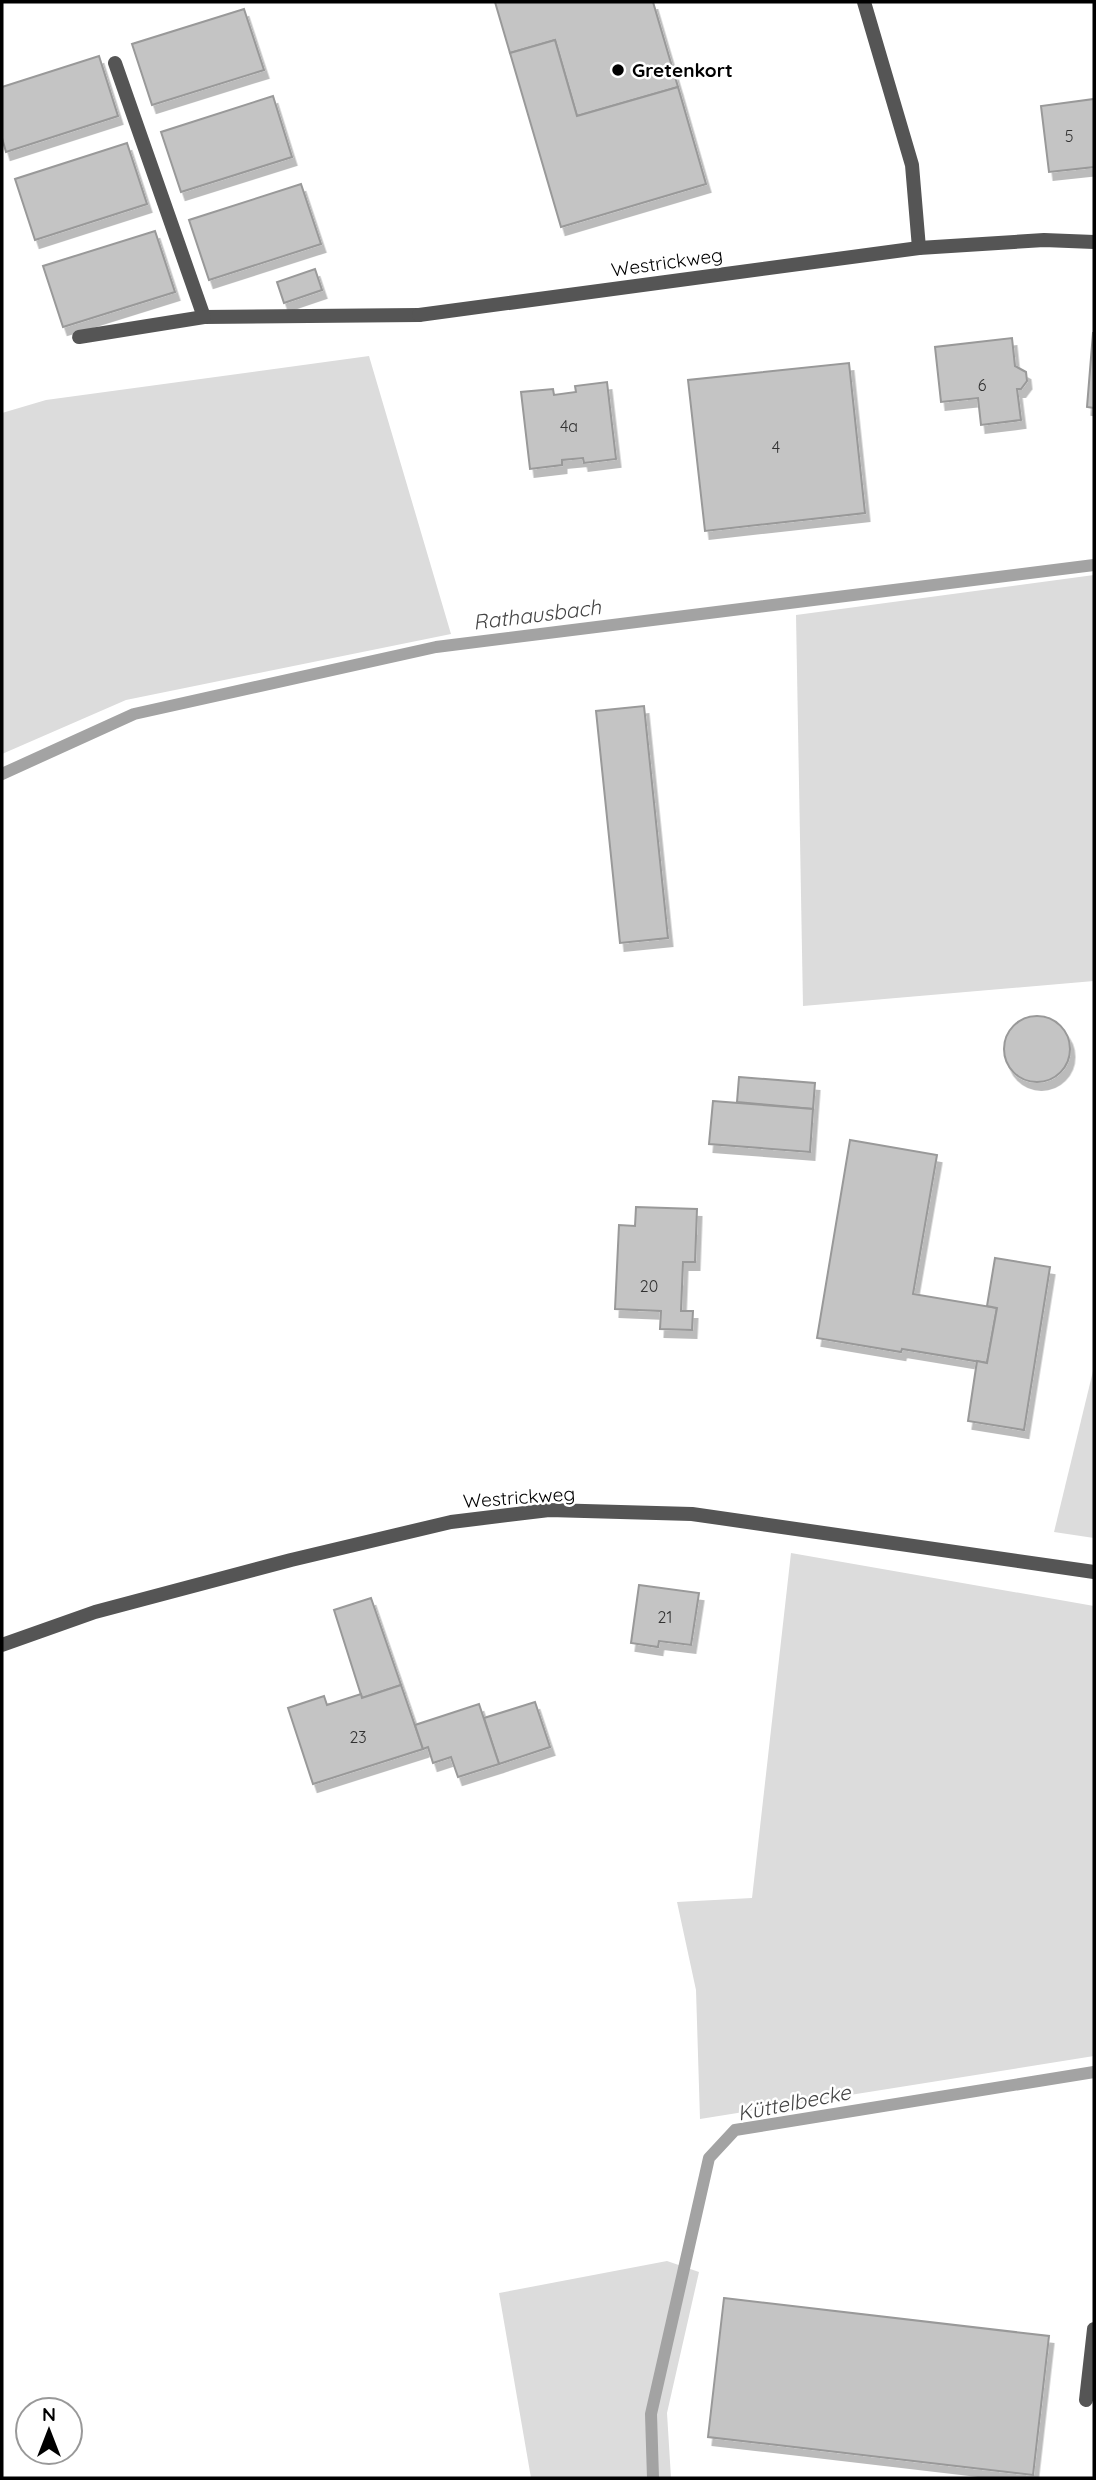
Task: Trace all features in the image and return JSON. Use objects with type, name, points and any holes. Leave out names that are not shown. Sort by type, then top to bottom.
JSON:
[{"type":"street","points":[[864,2],[912,164],[919,248]]},
{"type":"street","points":[[115,63],[204,317]]},
{"type":"street","name":"Westrickweg","points":[[79,337],[204,317],[419,315],[919,248],[1044,240],[1094,242]]},
{"type":"street","name":"Westrickweg","points":[[2,1645],[95,1612],[291,1560],[451,1522],[549,1510],[692,1514],[1094,1572]]},
{"type":"street","points":[[1086,2400],[1094,2329]]},
{"type":"shaded area","points":[[369,356],[451,634],[126,700],[2,754],[2,413],[46,400]]},
{"type":"shaded area","points":[[1094,575],[1094,981],[803,1006],[796,615]]},
{"type":"shaded area","points":[[1094,1367],[1094,1538],[1054,1532]]},
{"type":"shaded area","points":[[791,1553],[1094,1606],[1094,2056],[700,2119],[696,1990],[677,1902],[752,1898]]},
{"type":"shaded area","points":[[667,2261],[699,2272],[667,2413],[671,2478],[531,2478],[499,2293]]},
{"type":"building","name":"Gretenkort","points":[[495,2],[653,2],[678,87],[577,116],[555,40],[510,53]]},
{"type":"building","points":[[244,9],[264,70],[152,105],[132,44]]},
{"type":"building","points":[[555,40],[577,116],[678,87],[706,184],[561,227],[510,53]]},
{"type":"building","points":[[99,56],[118,116],[6,152],[2,138],[2,87]]},
{"type":"building","points":[[273,96],[292,157],[181,192],[161,132]]},
{"type":"building","points":[[1094,99],[1094,167],[1049,172],[1041,106]]},
{"type":"building","points":[[127,143],[147,204],[35,240],[15,179]]},
{"type":"building","points":[[301,184],[321,244],[209,280],[189,220]]},
{"type":"building","points":[[155,231],[175,292],[63,327],[43,266]]},
{"type":"building","points":[[315,269],[322,290],[284,303],[277,282]]},
{"type":"building","points":[[1094,333],[1094,408],[1087,407]]},
{"type":"building","points":[[1012,338],[1015,366],[1026,372],[1027,381],[1021,389],[1017,389],[1021,420],[981,425],[978,398],[941,402],[935,347]]},
{"type":"building","points":[[849,363],[865,513],[705,531],[688,380]]},
{"type":"building","points":[[607,382],[616,459],[584,463],[583,458],[562,460],[562,465],[530,469],[521,392],[553,389],[554,395],[576,392],[575,386]]},
{"type":"building","points":[[644,706],[668,938],[620,943],[596,711]]},
{"type":"building","points":[[1037,1016],[1050,1019],[1060,1026],[1067,1036],[1070,1049],[1067,1062],[1060,1072],[1050,1079],[1037,1082],[1024,1079],[1014,1072],[1007,1062],[1004,1049],[1007,1036],[1014,1026],[1024,1019]]},
{"type":"building","points":[[739,1077],[815,1083],[813,1109],[737,1102]]},
{"type":"building","points":[[713,1101],[813,1109],[810,1152],[709,1144]]},
{"type":"building","points":[[850,1140],[937,1155],[913,1294],[997,1308],[987,1363],[817,1338]]},
{"type":"building","points":[[636,1207],[697,1209],[695,1262],[683,1262],[681,1311],[693,1311],[692,1330],[660,1329],[661,1311],[615,1309],[619,1225],[635,1226]]},
{"type":"building","points":[[995,1258],[1050,1267],[1024,1430],[968,1421],[977,1361],[987,1363],[997,1308],[987,1306]]},
{"type":"building","points":[[639,1585],[699,1593],[691,1645],[659,1641],[658,1647],[631,1643]]},
{"type":"building","points":[[371,1598],[401,1685],[362,1698],[334,1610]]},
{"type":"building","points":[[401,1685],[423,1749],[313,1784],[288,1708],[324,1696],[327,1705],[361,1694],[362,1698]]},
{"type":"building","points":[[535,1702],[550,1747],[499,1764],[484,1718]]},
{"type":"building","points":[[479,1704],[499,1764],[458,1777],[451,1757],[433,1763],[428,1747],[423,1749],[415,1725]]},
{"type":"building","points":[[724,2298],[1049,2336],[1033,2475],[708,2437]]},
{"type":"waterway","name":"Rathausbach","points":[[2,774],[134,714],[436,647],[1094,565]]},
{"type":"waterway","name":"Küttelbecke","points":[[653,2478],[651,2414],[709,2158],[735,2130],[1094,2072]]},
{"type":"place","name":"Gretenkort","points":[[618,70]]}]
